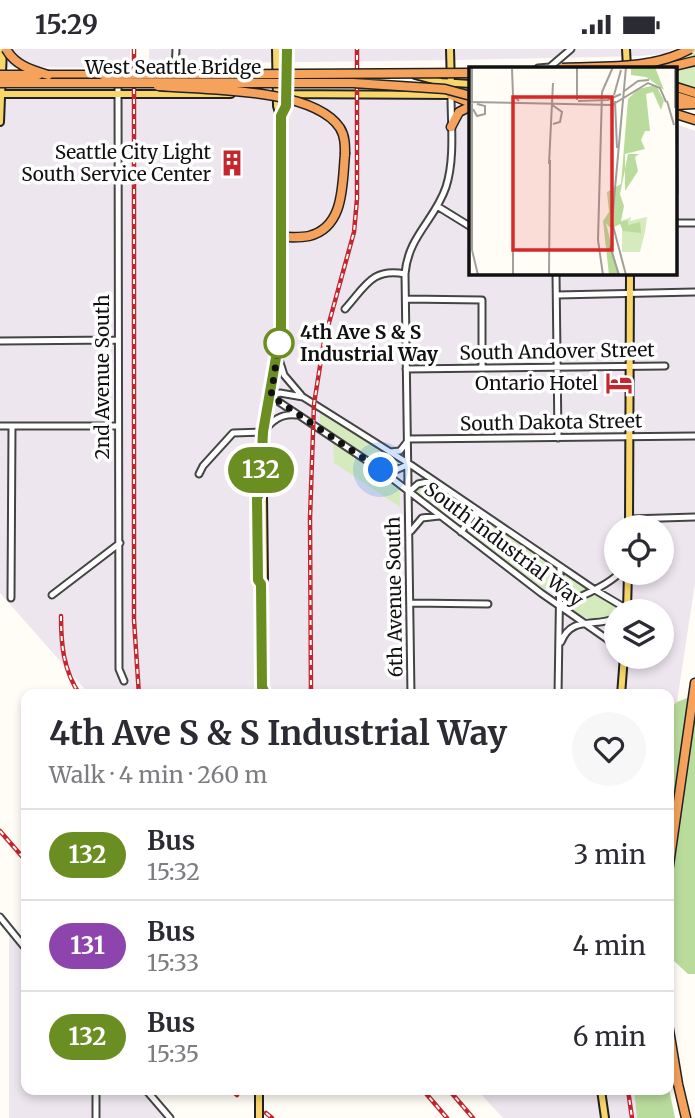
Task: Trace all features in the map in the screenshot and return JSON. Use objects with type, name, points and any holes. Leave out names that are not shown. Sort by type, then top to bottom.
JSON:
[{"type":"highway","points":[[4,49],[22,66],[48,75]]},
{"type":"highway","points":[[578,67],[655,62],[680,55],[690,49]]},
{"type":"highway","points":[[672,67],[695,63]]},
{"type":"highway","points":[[678,70],[695,63]]},
{"type":"highway","name":"West Seattle Bridge","points":[[1,73],[469,74]]},
{"type":"highway","name":"West Seattle Bridge","points":[[0,83],[374,84],[431,89],[469,98]]},
{"type":"highway","points":[[71,83],[283,97],[321,112],[331,119],[343,135],[345,154],[340,204],[332,221],[320,231],[309,236],[281,237]]},
{"type":"highway","points":[[678,88],[695,93]]},
{"type":"highway","points":[[451,95],[469,99]]},
{"type":"highway","points":[[678,97],[695,103]]},
{"type":"highway","points":[[451,127],[469,101]]},
{"type":"highway","points":[[678,108],[695,121]]},
{"type":"highway","points":[[674,829],[695,683]]},
{"type":"highway","points":[[674,1060],[686,1118]]},
{"type":"main road","points":[[0,122],[4,49]]},
{"type":"main road","points":[[276,49],[276,106],[281,116]]},
{"type":"main road","points":[[262,687],[257,498],[260,492],[263,432],[281,329],[281,116],[286,106],[287,49]]},
{"type":"main road","name":"6th Avenue South","points":[[450,49],[451,95]]},
{"type":"main road","points":[[626,49],[627,67]]},
{"type":"main road","points":[[157,72],[157,94]]},
{"type":"main road","points":[[175,72],[175,94]]},
{"type":"main road","points":[[1,73],[405,73],[450,75],[469,83]]},
{"type":"main road","points":[[387,95],[380,88],[379,82],[382,76],[389,73]]},
{"type":"main road","points":[[405,73],[450,75]]},
{"type":"main road","points":[[0,94],[451,95]]},
{"type":"main road","points":[[629,515],[630,275]]},
{"type":"main road","points":[[260,492],[263,496],[264,541],[264,579],[261,584]]},
{"type":"main road","points":[[257,512],[260,515],[261,538],[264,541]]},
{"type":"main road","points":[[621,689],[622,669]]},
{"type":"main road","points":[[259,1095],[259,1118]]},
{"type":"main road","points":[[602,1095],[605,1118]]},
{"type":"street","points":[[175,72],[176,49]]},
{"type":"street","points":[[550,67],[570,49]]},
{"type":"street","name":"2nd Avenue South","points":[[118,72],[118,669],[124,681]]},
{"type":"street","name":"6th Avenue South","points":[[411,689],[405,274],[410,249],[437,206],[449,175],[451,95]]},
{"type":"street","points":[[437,206],[469,226]]},
{"type":"street","points":[[345,309],[380,273],[393,271],[405,274]]},
{"type":"street","points":[[556,275],[558,438]]},
{"type":"street","points":[[556,295],[695,292]]},
{"type":"street","points":[[406,299],[482,300],[482,368]]},
{"type":"street","points":[[0,341],[117,340]]},
{"type":"street","points":[[278,356],[284,375],[303,397]]},
{"type":"street","name":"South Andover Street","points":[[406,369],[665,366]]},
{"type":"street","points":[[271,396],[280,393],[303,397]]},
{"type":"street","name":"South Industrial Way","points":[[271,396],[381,470],[541,593],[604,637]]},
{"type":"street","name":"South Industrial Way","points":[[303,397],[609,599]]},
{"type":"street","points":[[199,474],[233,433],[263,432],[277,418],[289,414],[299,415]]},
{"type":"street","points":[[0,426],[118,426]]},
{"type":"street","points":[[11,598],[12,426]]},
{"type":"street","name":"South Dakota Street","points":[[408,439],[695,436]]},
{"type":"street","points":[[390,452],[400,451],[408,439]]},
{"type":"street","points":[[381,470],[396,470],[408,464]]},
{"type":"street","points":[[409,492],[418,484],[432,481]]},
{"type":"street","points":[[461,532],[477,511]]},
{"type":"street","points":[[410,538],[411,530],[419,519],[430,515],[440,516]]},
{"type":"street","points":[[674,519],[695,517]]},
{"type":"street","points":[[52,595],[120,543]]},
{"type":"street","points":[[558,689],[560,567]]},
{"type":"street","points":[[541,593],[555,591],[560,582]]},
{"type":"street","name":"South Industrial Way","points":[[595,590],[604,585]]},
{"type":"street","points":[[560,606],[595,590]]},
{"type":"street","points":[[411,603],[488,604]]},
{"type":"street","name":"South Industrial Way","points":[[585,624],[604,622]]},
{"type":"street","points":[[559,648],[565,632],[570,627],[585,624]]},
{"type":"street","points":[[0,917],[21,943]]},
{"type":"street","points":[[96,1095],[96,1118]]},
{"type":"street","points":[[150,1095],[170,1118]]},
{"type":"shaded area","points":[[0,49],[130,49],[130,68],[0,67]]},
{"type":"shaded area","points":[[149,49],[673,49],[664,54],[640,56],[149,64]]},
{"type":"shaded area","points":[[423,96],[469,107],[469,275],[678,275],[678,125],[695,131],[695,583],[677,702],[674,705],[674,689],[85,689],[0,593],[0,98]]},
{"type":"shaded area","points":[[9,934],[21,948],[21,1095],[147,1095],[167,1118],[9,1118]]},
{"type":"shaded area","points":[[482,1095],[635,1095],[637,1118],[503,1118]]},
{"type":"green space","points":[[695,49],[695,103],[678,105],[678,67],[675,67],[675,56]]},
{"type":"green space","points":[[320,412],[400,463],[391,467],[382,465],[320,425]]},
{"type":"green space","points":[[333,441],[400,489],[400,507],[334,463]]},
{"type":"green space","points":[[431,483],[469,512],[460,525],[415,492],[415,488]]},
{"type":"green space","points":[[480,517],[557,570],[556,583],[544,590],[530,583],[468,534]]},
{"type":"green space","points":[[563,572],[589,589],[563,601]]},
{"type":"green space","points":[[593,594],[604,600],[604,620],[587,618],[565,606]]},
{"type":"green space","points":[[695,695],[695,974],[688,974],[674,961],[674,832],[677,817],[674,813],[674,705]]},
{"type":"green space","points":[[635,1095],[670,1095],[675,1118],[637,1118]]},
{"type":"railway","points":[[134,49],[134,620],[139,689]]},
{"type":"railway","points":[[311,689],[310,518],[314,404],[324,341],[354,232],[357,199],[357,49]]},
{"type":"railway","points":[[61,616],[64,657],[76,689]]},
{"type":"railway","points":[[0,831],[21,855]]},
{"type":"railway","points":[[427,1095],[447,1118]]},
{"type":"railway","points":[[453,1095],[473,1118]]},
{"type":"railway","points":[[629,1095],[632,1118]]},
{"type":"railway","points":[[266,1113],[272,1118]]},
{"type":"bus line","name":"132","points":[[263,689],[257,498],[260,492],[263,432],[281,329],[281,116],[286,106],[287,49]]},
{"type":"place","name":"Seattle City Light South Service Center","points":[[232,163]]},
{"type":"place","name":"4th Ave S & S Industrial Way","points":[[279,343]]},
{"type":"place","name":"Ontario Hotel","points":[[619,383]]},
{"type":"route","points":[[279,343],[271,396],[381,470]]}]
